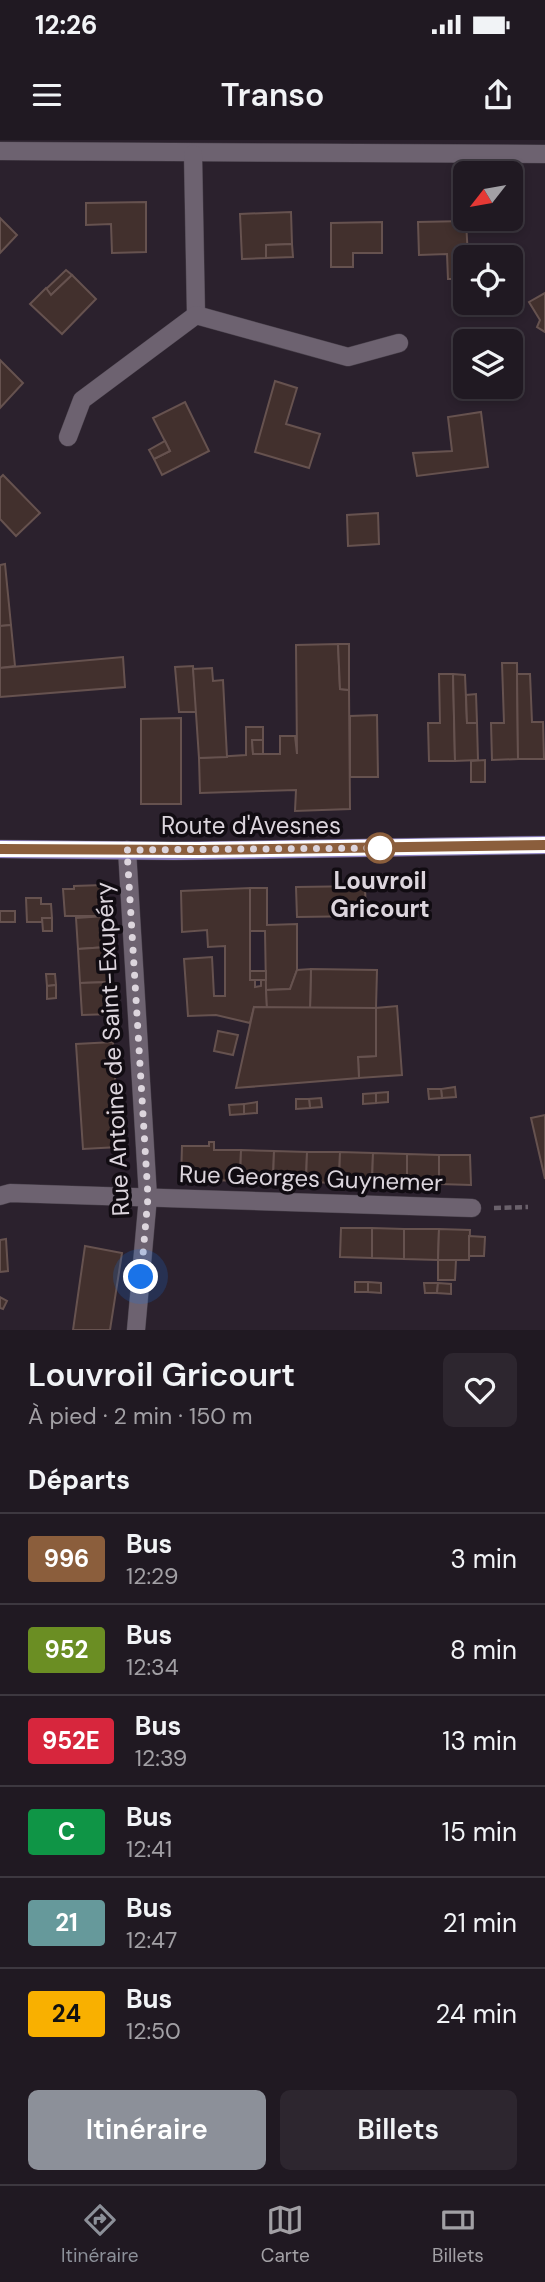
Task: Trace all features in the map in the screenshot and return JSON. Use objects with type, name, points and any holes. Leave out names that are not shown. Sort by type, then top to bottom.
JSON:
[{"type":"main road","name":"Route d'Avesnes","points":[[0,849],[545,845]]},
{"type":"street","points":[[0,151],[545,154]]},
{"type":"street","points":[[193,154],[197,316]]},
{"type":"street","points":[[197,316],[348,357],[399,343]]},
{"type":"street","points":[[68,437],[82,400],[197,316]]},
{"type":"street","name":"Rue Antoine de Saint-Exupéry","points":[[127,850],[148,1197],[136,1330]]},
{"type":"street","name":"Rue Georges Guynemer","points":[[0,1196],[10,1193],[472,1208]]},
{"type":"path","points":[[472,1208],[528,1207]]},
{"type":"building","points":[[146,202],[146,252],[112,253],[111,224],[86,225],[86,203]]},
{"type":"building","points":[[291,212],[292,244],[266,245],[266,258],[242,259],[240,214]]},
{"type":"building","points":[[0,218],[17,235],[0,253]]},
{"type":"building","points":[[453,221],[453,231],[467,231],[467,245],[453,245],[453,279],[448,279],[447,254],[419,255],[418,222]]},
{"type":"building","points":[[382,222],[382,253],[353,253],[353,267],[331,267],[331,223]]},
{"type":"building","points":[[292,244],[293,257],[266,258],[266,245]]},
{"type":"building","points":[[66,270],[72,275],[51,295],[46,289]]},
{"type":"building","points":[[72,275],[96,299],[62,334],[30,304],[46,288],[51,295]]},
{"type":"building","points":[[545,293],[545,332],[537,327],[540,320],[529,302]]},
{"type":"building","points":[[0,360],[23,383],[0,408]]},
{"type":"building","points":[[275,381],[297,388],[286,424],[320,434],[309,468],[255,452]]},
{"type":"building","points":[[185,402],[209,451],[162,475],[154,459],[170,451],[153,418]]},
{"type":"building","points":[[481,412],[488,467],[417,476],[413,453],[452,451],[448,417]]},
{"type":"building","points":[[165,441],[170,451],[154,459],[149,450]]},
{"type":"building","points":[[3,475],[40,513],[16,536],[0,519],[0,478]]},
{"type":"building","points":[[378,513],[379,544],[348,546],[347,515]]},
{"type":"building","points":[[5,564],[11,625],[0,626],[0,565]]},
{"type":"building","points":[[11,625],[15,666],[0,668],[0,626]]},
{"type":"building","points":[[338,644],[340,689],[349,690],[350,809],[295,811],[296,790],[200,793],[199,758],[246,755],[246,727],[263,727],[263,740],[252,740],[253,754],[280,754],[280,736],[295,736],[297,754],[296,645]]},
{"type":"building","points":[[338,644],[349,644],[349,690],[340,689]]},
{"type":"building","points":[[123,657],[125,687],[0,697],[0,668]]},
{"type":"building","points":[[502,663],[517,663],[518,759],[492,760],[491,723],[504,723]]},
{"type":"building","points":[[193,666],[197,712],[179,712],[175,667]]},
{"type":"building","points":[[212,668],[213,681],[223,680],[227,757],[199,758],[193,669]]},
{"type":"building","points":[[439,674],[453,674],[455,761],[429,761],[428,723],[440,723]]},
{"type":"building","points":[[453,674],[465,675],[467,723],[477,723],[478,760],[455,761]]},
{"type":"building","points":[[517,674],[530,674],[532,722],[543,722],[544,759],[518,759]]},
{"type":"building","points":[[476,694],[477,723],[467,723],[466,695]]},
{"type":"building","points":[[377,715],[378,777],[350,777],[350,716]]},
{"type":"building","points":[[181,718],[181,804],[141,804],[141,719]]},
{"type":"building","points":[[252,740],[263,740],[263,754],[253,754]]},
{"type":"building","points":[[485,760],[485,782],[471,782],[471,761]]},
{"type":"building","points":[[103,885],[106,916],[65,916],[63,889]]},
{"type":"building","points":[[365,886],[366,916],[297,917],[296,887]]},
{"type":"building","points":[[250,888],[250,980],[255,980],[255,987],[261,986],[261,980],[266,980],[267,1009],[254,1007],[250,1023],[216,1015],[188,1016],[184,959],[212,957],[214,996],[225,996],[225,946],[208,947],[207,930],[182,932],[181,891]]},
{"type":"building","points":[[250,888],[267,888],[267,925],[297,924],[297,970],[290,989],[266,990],[265,931],[250,931]]},
{"type":"building","points":[[26,898],[41,898],[41,904],[51,904],[52,918],[42,918],[42,922],[27,922]]},
{"type":"building","points":[[0,911],[15,911],[15,922],[0,922]]},
{"type":"building","points":[[106,916],[107,947],[78,949],[76,918]]},
{"type":"building","points":[[42,918],[52,918],[52,931],[43,931]]},
{"type":"building","points":[[107,947],[110,982],[80,983],[78,949]]},
{"type":"building","points":[[311,969],[377,970],[376,1008],[310,1009]]},
{"type":"building","points":[[311,969],[310,1009],[267,1009],[266,990],[290,989],[297,970]]},
{"type":"building","points":[[250,971],[266,971],[266,980],[250,980]]},
{"type":"building","points":[[46,974],[55,974],[56,985],[47,986]]},
{"type":"building","points":[[110,982],[112,1014],[82,1015],[80,983]]},
{"type":"building","points":[[56,985],[56,998],[47,999],[47,986]]},
{"type":"building","points":[[397,1006],[402,1075],[359,1078],[358,1057],[376,1056],[376,1008]]},
{"type":"building","points":[[254,1007],[376,1008],[376,1056],[358,1057],[359,1078],[236,1088]]},
{"type":"building","points":[[218,1031],[238,1035],[233,1055],[214,1051]]},
{"type":"building","points":[[113,1042],[119,1147],[83,1149],[76,1044]]},
{"type":"building","points":[[455,1087],[456,1097],[442,1098],[441,1089]]},
{"type":"building","points":[[428,1089],[441,1089],[442,1098],[429,1099]]},
{"type":"building","points":[[388,1092],[388,1102],[376,1103],[376,1093]]},
{"type":"building","points":[[376,1093],[376,1103],[363,1104],[363,1094]]},
{"type":"building","points":[[321,1098],[322,1107],[310,1108],[309,1099]]},
{"type":"building","points":[[296,1099],[309,1099],[310,1108],[296,1109]]},
{"type":"building","points":[[257,1102],[257,1113],[244,1114],[244,1104]]},
{"type":"building","points":[[244,1104],[244,1114],[230,1115],[229,1105]]},
{"type":"building","points":[[545,1115],[545,1179],[531,1118]]},
{"type":"building","points":[[209,1142],[214,1142],[214,1150],[241,1150],[240,1181],[181,1179],[182,1146],[209,1146]]},
{"type":"building","points":[[241,1150],[274,1151],[273,1181],[240,1181]]},
{"type":"building","points":[[274,1151],[307,1152],[306,1182],[273,1181]]},
{"type":"building","points":[[307,1152],[340,1152],[339,1183],[306,1182]]},
{"type":"building","points":[[340,1152],[373,1153],[372,1183],[339,1183]]},
{"type":"building","points":[[373,1153],[407,1154],[407,1184],[372,1183]]},
{"type":"building","points":[[407,1154],[439,1155],[439,1184],[407,1184]]},
{"type":"building","points":[[439,1155],[470,1155],[471,1185],[439,1184]]},
{"type":"building","points":[[341,1228],[372,1228],[372,1258],[340,1257]]},
{"type":"building","points":[[372,1228],[404,1229],[404,1259],[372,1258]]},
{"type":"building","points":[[404,1229],[439,1229],[438,1260],[404,1259]]},
{"type":"building","points":[[439,1229],[470,1230],[469,1260],[438,1260]]},
{"type":"building","points":[[469,1236],[485,1237],[484,1256],[469,1256]]},
{"type":"building","points":[[6,1239],[8,1271],[0,1272],[0,1240]]},
{"type":"building","points":[[85,1246],[122,1253],[110,1330],[73,1330]]},
{"type":"building","points":[[438,1260],[456,1260],[455,1280],[438,1280]]},
{"type":"building","points":[[355,1282],[368,1282],[368,1292],[355,1292]]},
{"type":"building","points":[[368,1282],[381,1283],[381,1293],[368,1292]]},
{"type":"building","points":[[424,1283],[438,1283],[437,1293],[425,1293]]},
{"type":"building","points":[[438,1283],[451,1284],[451,1294],[437,1293]]},
{"type":"building","points":[[0,1297],[7,1301],[3,1309],[0,1308]]},
{"type":"bus line","name":"996","points":[[0,849],[199,850],[545,845]]},
{"type":"place","name":"Louvroil Gricourt","points":[[380,848]]},
{"type":"route","points":[[141,1277],[148,1197],[127,850],[380,848]]}]
